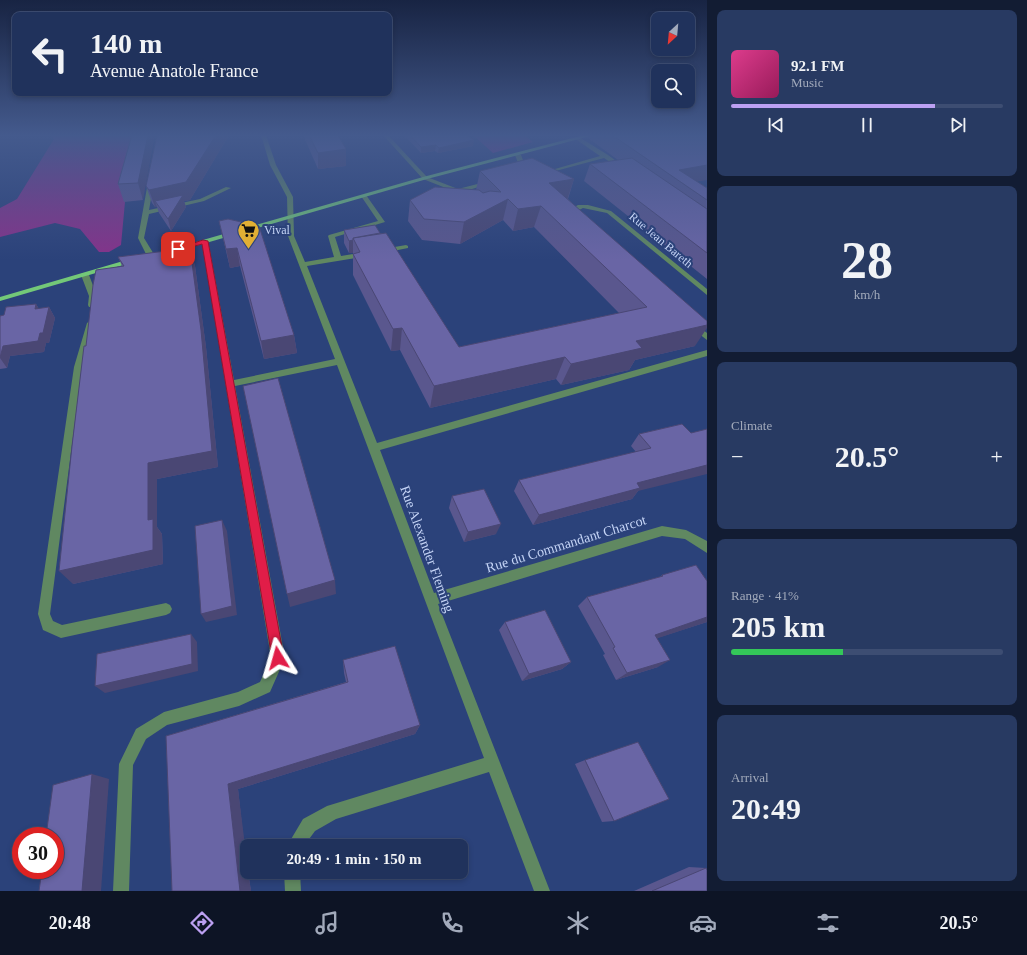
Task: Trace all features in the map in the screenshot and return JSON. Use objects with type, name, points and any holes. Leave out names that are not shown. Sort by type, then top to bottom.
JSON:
[{"type":"main road","points":[[0,300],[431,177]]},
{"type":"street","points":[[145,258],[140,238],[152,177]]},
{"type":"street","name":"Rue Alexander Fleming","points":[[279,177],[290,197],[291,236],[374,448],[430,600],[542,891]]},
{"type":"street","points":[[425,178],[458,191],[464,196]]},
{"type":"street","points":[[458,191],[496,182]]},
{"type":"street","points":[[145,213],[202,200],[228,188]]},
{"type":"street","points":[[338,259],[331,236],[382,222],[364,196]]},
{"type":"street","name":"Rue Jean Bareth","points":[[573,220],[569,212],[576,207],[593,207],[609,212],[707,293]]},
{"type":"street","points":[[121,891],[126,764],[141,734],[164,720],[239,699],[265,687],[278,658],[205,241]]},
{"type":"street","points":[[302,265],[406,247]]},
{"type":"street","points":[[85,275],[93,296],[91,323],[78,367],[44,614],[48,625],[61,632],[166,609]]},
{"type":"street","points":[[690,322],[707,337]]},
{"type":"street","points":[[374,448],[707,353]]},
{"type":"street","points":[[230,384],[340,362]]},
{"type":"street","name":"Rue du Commandant Charcot","points":[[430,600],[662,531],[680,532],[695,537],[707,548]]},
{"type":"street","points":[[300,839],[309,825],[333,812],[493,763]]},
{"type":"street","points":[[292,879],[293,891]]},
{"type":"shaded area","points":[[31,177],[131,177],[125,202],[121,245],[109,252],[99,252],[80,229],[55,223],[0,237],[0,208],[17,199]]},
{"type":"building","points":[[120,177],[139,177],[138,183],[118,184]]},
{"type":"building","points":[[148,177],[189,177],[186,182],[149,190],[146,186]]},
{"type":"building","points":[[486,177],[569,177],[574,179],[549,183],[707,321],[707,325],[636,341],[642,348],[571,364],[565,357],[434,386],[402,328],[393,329],[353,254],[360,252],[353,238],[386,233],[459,347],[647,307],[541,206],[518,209],[508,199],[464,222],[424,219],[410,200],[435,187],[479,190],[483,193],[490,191],[501,192]]},
{"type":"building","points":[[607,177],[659,177],[707,209],[707,253]]},
{"type":"building","points":[[673,177],[689,177],[707,188],[707,200]]},
{"type":"building","points":[[183,195],[168,219],[155,201]]},
{"type":"building","points":[[228,219],[259,226],[294,335],[261,341],[237,248],[226,249],[219,221]]},
{"type":"building","points":[[375,225],[380,233],[353,238],[353,240],[349,241],[344,230]]},
{"type":"building","points":[[190,248],[201,330],[212,451],[148,463],[148,520],[153,519],[153,550],[59,571],[84,346],[86,346],[96,270],[124,266],[118,257]]},
{"type":"building","points":[[36,304],[35,309],[49,307],[43,333],[40,333],[38,341],[3,346],[0,358],[0,316],[4,315],[6,307]]},
{"type":"building","points":[[278,378],[335,580],[287,594],[243,386]]},
{"type":"building","points":[[682,424],[691,433],[707,429],[707,465],[637,483],[640,488],[539,515],[519,480],[651,448],[639,434]]},
{"type":"building","points":[[484,489],[501,524],[468,532],[452,496]]},
{"type":"building","points":[[222,520],[232,606],[201,614],[195,526]]},
{"type":"building","points":[[696,565],[707,581],[707,617],[655,635],[670,660],[627,673],[613,648],[615,647],[587,597],[663,576],[662,575]]},
{"type":"building","points":[[545,610],[571,662],[529,674],[505,622]]},
{"type":"building","points":[[191,634],[192,664],[95,686],[97,654]]},
{"type":"building","points":[[395,646],[420,725],[228,784],[240,891],[172,891],[166,736],[348,682],[343,660]]},
{"type":"building","points":[[638,742],[669,799],[614,821],[585,760]]},
{"type":"building","points":[[92,774],[82,891],[39,891],[41,879],[64,879],[64,827],[47,827],[53,785]]},
{"type":"building","points":[[706,868],[707,891],[652,891]]},
{"type":"place","name":"Vival","points":[[249,250]]},
{"type":"route","points":[[178,249],[205,241],[278,658]]}]
